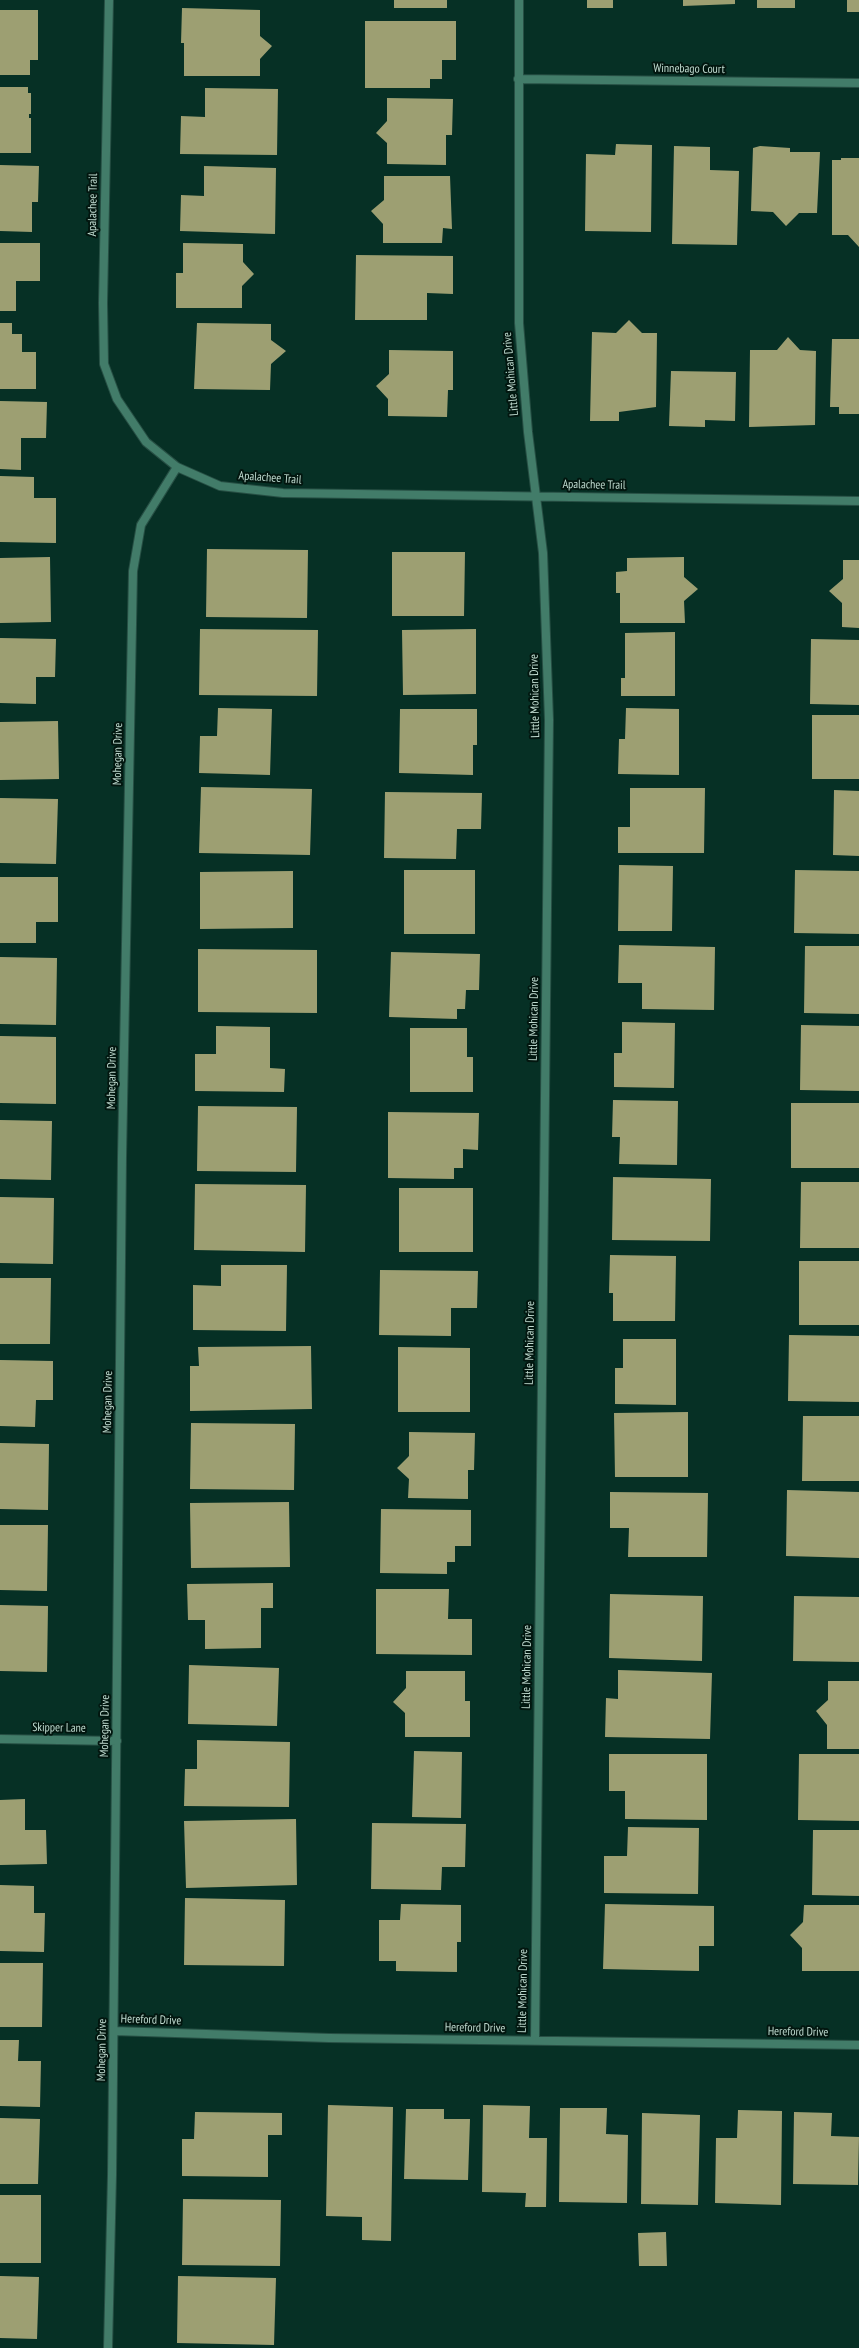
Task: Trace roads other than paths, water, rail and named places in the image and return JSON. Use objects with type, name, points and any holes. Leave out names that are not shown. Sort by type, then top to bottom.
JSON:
[{"type":"street","name":"Apalachee Trail","points":[[109,0],[103,303],[104,364],[117,399],[146,442],[177,467],[220,486],[283,493],[859,501]]},
{"type":"street","name":"Little Mohican Drive","points":[[519,0],[519,323],[528,432],[543,553],[549,720],[534,2040]]},
{"type":"street","name":"Winnebago Court","points":[[518,79],[859,83]]},
{"type":"street","name":"Mohegan Drive","points":[[108,2348],[114,2031],[122,1157],[133,571],[140,525],[177,467]]},
{"type":"street","name":"Skipper Lane","points":[[0,1740],[117,1741]]},
{"type":"street","name":"Hereford Drive","points":[[114,2031],[859,2045]]}]
